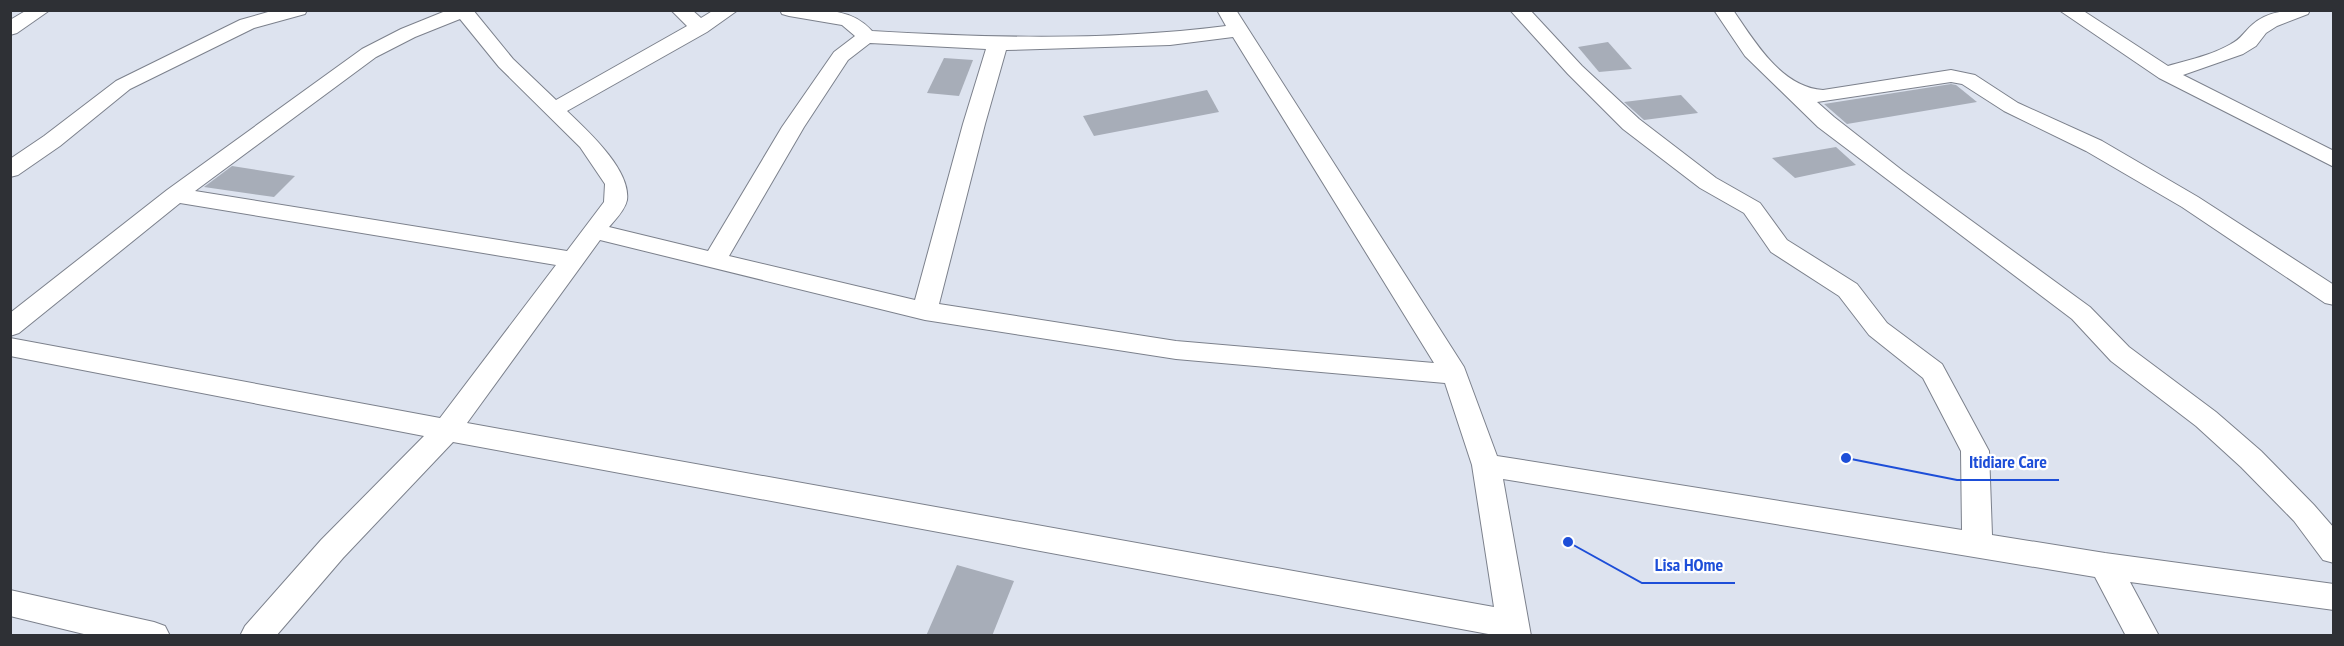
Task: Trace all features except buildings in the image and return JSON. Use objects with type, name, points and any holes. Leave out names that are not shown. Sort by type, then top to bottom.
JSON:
[{"type":"street","points":[[10,29],[41,10]]},
{"type":"street","points":[[10,170],[52,141],[123,85],[247,24],[298,10]]},
{"type":"street","points":[[680,10],[700,28]]},
{"type":"street","points":[[553,110],[729,10]]},
{"type":"street","points":[[789,10],[848,20],[856,25],[866,37]]},
{"type":"street","points":[[1519,10],[1631,124],[1708,183],[1752,208],[1779,246],[1848,290],[1878,328],[1933,371],[1975,451],[1977,545]]},
{"type":"street","points":[[1723,10],[1752,52],[1826,122],[2080,313],[2120,354],[2206,419],[2252,459],[2304,513],[2334,551]]},
{"type":"street","points":[[2068,10],[2166,74],[2334,160]]},
{"type":"street","points":[[2166,74],[2236,50],[2249,42],[2259,29],[2270,22],[2301,10]]},
{"type":"street","points":[[10,327],[175,195],[369,53],[408,33],[464,11],[506,63],[588,143],[616,184],[615,203],[447,430],[332,549],[256,636]]},
{"type":"street","points":[[10,347],[1514,630],[1486,465],[1455,374],[1232,20],[1170,39],[998,44],[866,37],[841,56],[793,127],[714,260]]},
{"type":"street","points":[[925,311],[974,124],[998,44]]},
{"type":"street","points":[[1793,90],[1823,96],[1961,76],[2011,107],[2094,146],[2190,202],[2334,297]]},
{"type":"street","points":[[175,195],[572,260]]},
{"type":"street","points":[[593,231],[925,311],[1176,350],[1455,374]]},
{"type":"street","points":[[1486,465],[2105,566],[2334,597]]},
{"type":"street","points":[[2105,566],[2143,636]]},
{"type":"street","points":[[10,603],[154,636]]},
{"type":"place","name":"Itidiare Care","points":[[1846,458]]},
{"type":"place","name":"Lisa HOme","points":[[1568,542]]}]
